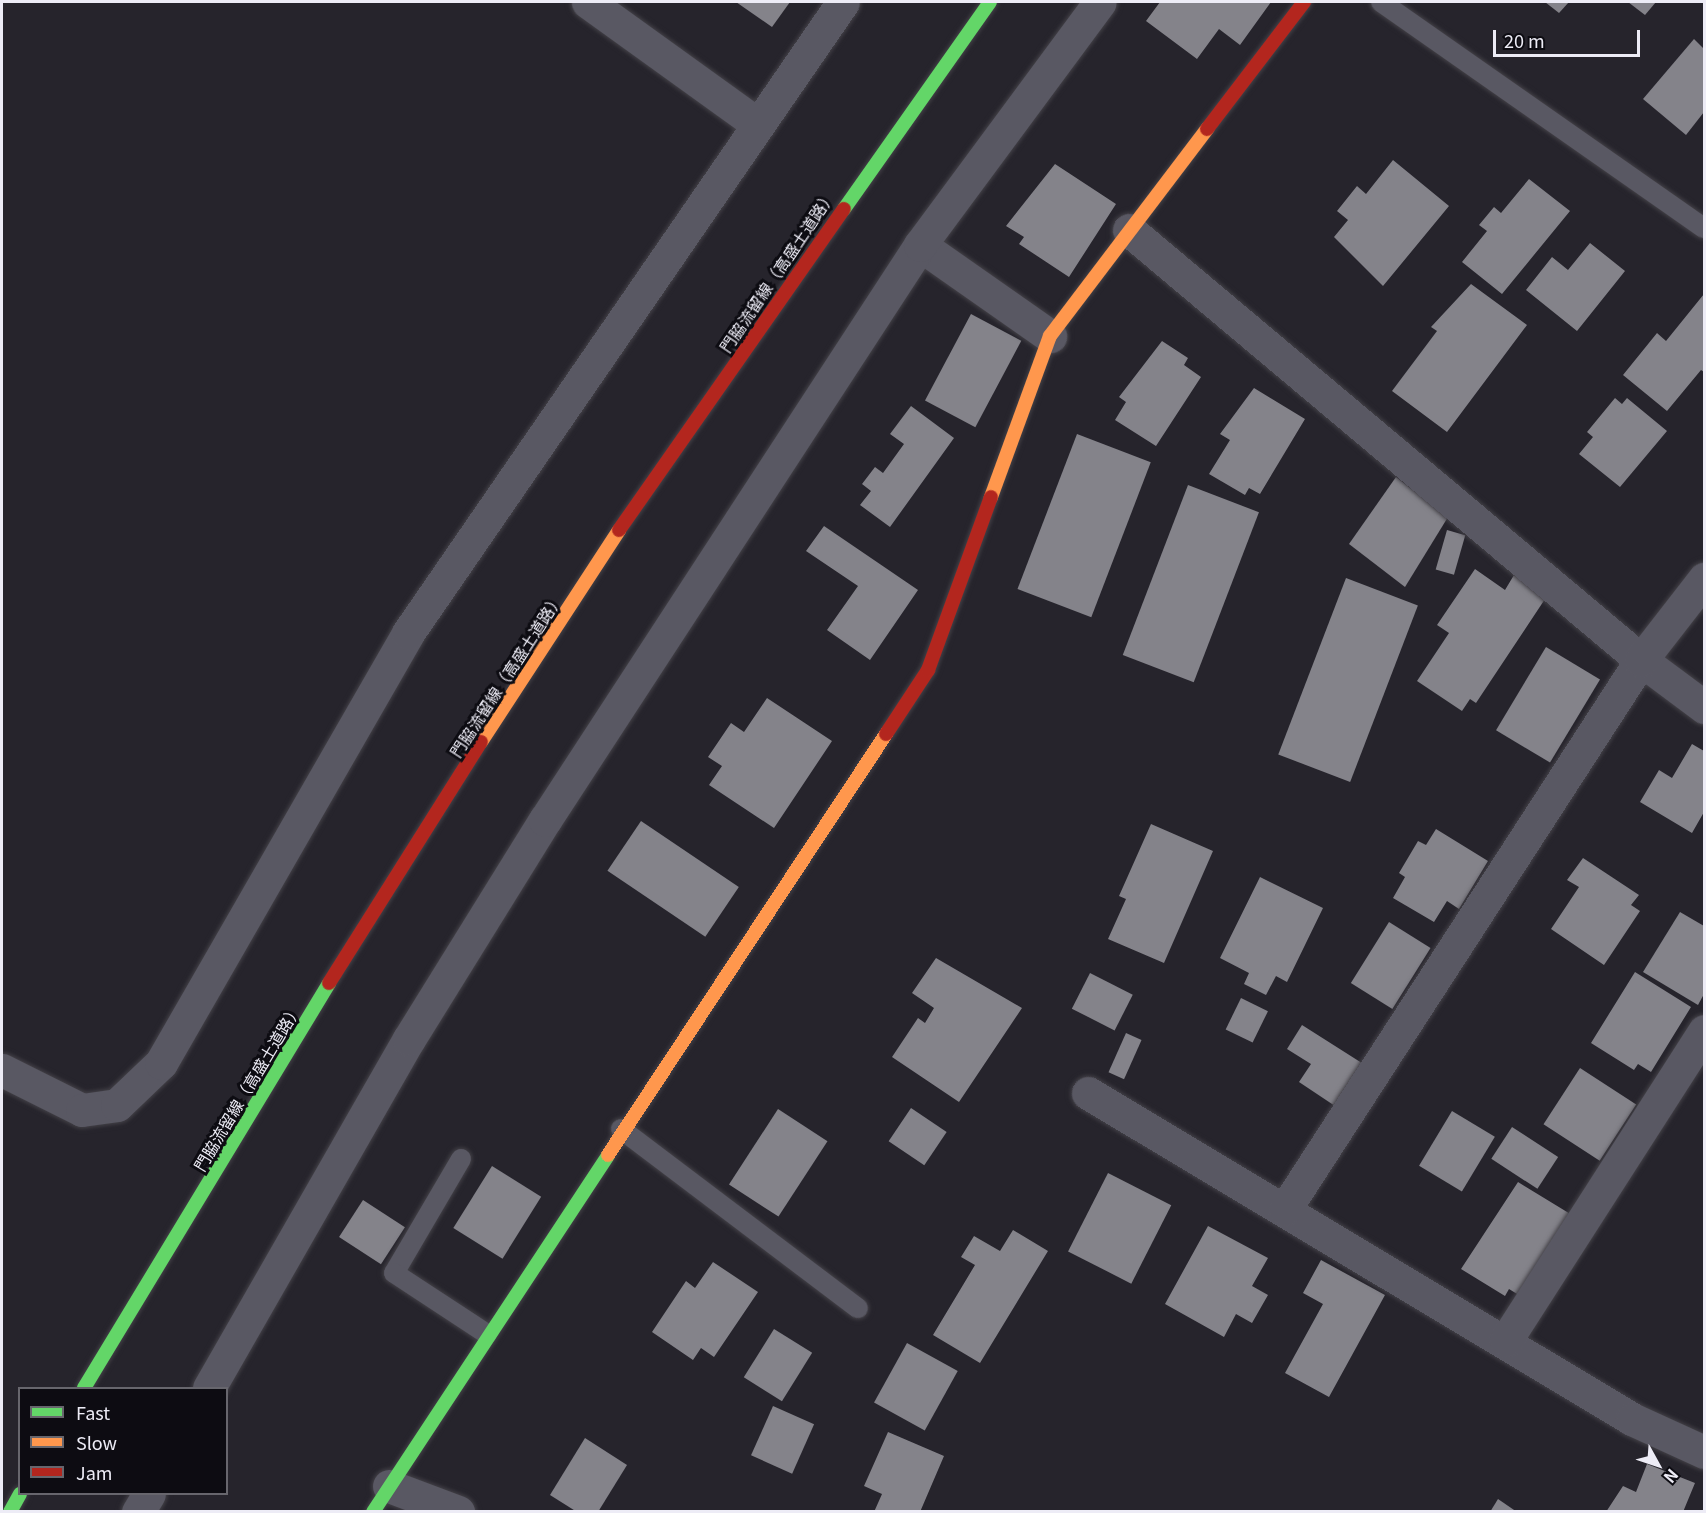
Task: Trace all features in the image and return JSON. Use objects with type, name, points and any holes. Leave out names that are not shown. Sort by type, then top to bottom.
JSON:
[{"type":"street","points":[[588,2],[756,123]]},
{"type":"street","points":[[2,1070],[82,1110],[117,1105],[161,1063],[408,633],[756,123],[843,2]]},
{"type":"street","name":"門脇流留線（高盛土道路）","points":[[85,1387],[388,885],[619,530],[990,2]]},
{"type":"street","points":[[210,1387],[409,1040],[545,820],[920,245],[1100,2]]},
{"type":"street","points":[[458,1512],[381,1499],[621,1129],[928,670],[1050,336],[1304,2]]},
{"type":"street","points":[[1129,230],[1641,660],[1704,707]]},
{"type":"street","points":[[920,245],[1050,336]]},
{"type":"street","points":[[1285,1209],[1641,660],[1704,579]]},
{"type":"street","points":[[1506,1340],[1704,1030]]},
{"type":"street","points":[[1088,1093],[1506,1340],[1632,1419],[1704,1452]]},
{"type":"street","points":[[10,1512],[19,1495]]},
{"type":"street","points":[[138,1512],[148,1495]]},
{"type":"lane","points":[[1381,2],[1704,228]]},
{"type":"lane","points":[[621,1129],[858,1308]]},
{"type":"lane","points":[[462,1159],[394,1273],[487,1334]]},
{"type":"building","points":[[736,2],[790,2],[772,27]]},
{"type":"building","points":[[1160,2],[1271,2],[1240,45],[1219,29],[1197,59],[1146,21]]},
{"type":"building","points":[[1545,2],[1569,2],[1559,13]]},
{"type":"building","points":[[1628,2],[1656,2],[1645,15]]},
{"type":"building","points":[[1694,39],[1704,49],[1704,112],[1686,135],[1643,99]]},
{"type":"building","points":[[1393,160],[1449,206],[1383,286],[1334,237],[1348,220],[1337,211],[1357,186],[1366,194]]},
{"type":"building","points":[[1055,164],[1116,204],[1069,277],[1019,244],[1024,237],[1006,226]]},
{"type":"building","points":[[1529,179],[1570,211],[1502,294],[1462,262],[1487,231],[1479,225],[1494,207],[1501,213]]},
{"type":"building","points":[[1590,243],[1625,271],[1577,331],[1526,290],[1552,257],[1568,270]]},
{"type":"building","points":[[1471,284],[1527,325],[1447,432],[1392,391],[1437,331],[1431,327]]},
{"type":"building","points":[[1704,294],[1704,372],[1701,370],[1667,411],[1623,375],[1657,333],[1666,341]]},
{"type":"building","points":[[971,314],[1021,341],[975,427],[925,401]]},
{"type":"building","points":[[1162,341],[1188,358],[1184,365],[1201,377],[1156,446],[1115,420],[1126,402],[1119,397]]},
{"type":"building","points":[[1254,388],[1305,419],[1260,494],[1249,488],[1245,495],[1209,474],[1230,440],[1220,434]]},
{"type":"building","points":[[1615,398],[1622,404],[1627,398],[1667,431],[1620,487],[1579,454],[1593,437],[1587,432]]},
{"type":"building","points":[[911,406],[954,438],[890,527],[860,505],[871,491],[862,484],[875,467],[883,473],[904,444],[890,434]]},
{"type":"building","points":[[1077,434],[1151,462],[1091,617],[1018,589]]},
{"type":"building","points":[[1396,477],[1448,517],[1405,587],[1349,544]]},
{"type":"building","points":[[1188,485],[1259,512],[1194,682],[1123,655]]},
{"type":"building","points":[[824,526],[918,590],[870,660],[827,630],[858,586],[806,551]]},
{"type":"building","points":[[1447,530],[1465,535],[1454,575],[1436,569]]},
{"type":"building","points":[[1475,569],[1505,590],[1514,575],[1547,596],[1476,703],[1470,699],[1462,711],[1417,681],[1449,633],[1437,625]]},
{"type":"building","points":[[1346,578],[1418,606],[1350,782],[1278,754]]},
{"type":"building","points":[[1546,647],[1600,679],[1550,763],[1496,730]]},
{"type":"building","points":[[767,698],[832,741],[774,828],[709,785],[722,766],[708,757],[731,723],[744,732]]},
{"type":"building","points":[[1692,744],[1704,751],[1704,812],[1692,833],[1640,802],[1659,770],[1672,778]]},
{"type":"building","points":[[641,821],[739,887],[705,937],[607,871]]},
{"type":"building","points":[[1151,824],[1213,851],[1164,963],[1108,939],[1126,899],[1119,896]]},
{"type":"building","points":[[1436,829],[1488,861],[1459,909],[1447,901],[1434,922],[1393,898],[1405,877],[1399,873],[1418,841],[1426,845]]},
{"type":"building","points":[[1583,858],[1639,895],[1631,905],[1640,911],[1604,965],[1551,929],[1579,887],[1567,880]]},
{"type":"building","points":[[1260,877],[1323,908],[1287,982],[1276,976],[1266,995],[1244,984],[1249,973],[1220,958]]},
{"type":"building","points":[[1680,912],[1704,926],[1704,994],[1698,1005],[1643,972]]},
{"type":"building","points":[[1389,922],[1431,948],[1392,1009],[1351,983]]},
{"type":"building","points":[[936,958],[1022,1008],[959,1102],[892,1057],[918,1018],[925,1023],[934,1008],[912,993]]},
{"type":"building","points":[[1635,972],[1691,1007],[1651,1072],[1638,1064],[1634,1070],[1591,1043]]},
{"type":"building","points":[[1090,973],[1133,995],[1115,1030],[1072,1009]]},
{"type":"building","points":[[1241,998],[1268,1011],[1253,1043],[1226,1029]]},
{"type":"building","points":[[1302,1025],[1365,1065],[1338,1108],[1299,1082],[1311,1064],[1287,1049]]},
{"type":"building","points":[[1126,1033],[1142,1040],[1124,1079],[1109,1072]]},
{"type":"building","points":[[1580,1068],[1636,1104],[1600,1161],[1544,1124]]},
{"type":"building","points":[[911,1108],[947,1132],[924,1165],[889,1141]]},
{"type":"building","points":[[778,1109],[827,1141],[778,1217],[729,1184]]},
{"type":"building","points":[[1452,1111],[1495,1137],[1462,1192],[1419,1166]]},
{"type":"building","points":[[1512,1127],[1558,1157],[1537,1189],[1491,1159]]},
{"type":"building","points":[[492,1166],[541,1197],[503,1259],[453,1228]]},
{"type":"building","points":[[1108,1173],[1171,1205],[1131,1284],[1068,1251]]},
{"type":"building","points":[[1518,1182],[1572,1215],[1522,1297],[1509,1289],[1505,1296],[1461,1269]]},
{"type":"building","points":[[363,1200],[405,1227],[381,1264],[339,1237]]},
{"type":"building","points":[[1208,1226],[1268,1258],[1252,1286],[1268,1295],[1252,1323],[1236,1314],[1224,1337],[1165,1304]]},
{"type":"building","points":[[1013,1230],[1048,1251],[980,1363],[933,1335],[975,1265],[961,1257],[974,1236],[1000,1251]]},
{"type":"building","points":[[1321,1260],[1385,1295],[1329,1397],[1285,1373],[1323,1304],[1303,1293]]},
{"type":"building","points":[[713,1262],[758,1292],[714,1357],[701,1348],[693,1360],[652,1332],[686,1281],[695,1288]]},
{"type":"building","points":[[774,1329],[812,1353],[782,1401],[744,1377]]},
{"type":"building","points":[[907,1343],[958,1371],[925,1431],[874,1402]]},
{"type":"building","points":[[773,1406],[814,1424],[792,1474],[751,1455]]},
{"type":"building","points":[[888,1432],[944,1456],[920,1512],[874,1512],[882,1494],[864,1486]]},
{"type":"building","points":[[585,1438],[627,1465],[598,1512],[577,1512],[550,1495]]},
{"type":"building","points":[[1647,1464],[1695,1483],[1683,1512],[1606,1512],[1623,1486],[1636,1492]]},
{"type":"building","points":[[1498,1499],[1517,1512],[1490,1512]]},
{"type":"traffic: fast","points":[[844,209],[990,2]]},
{"type":"traffic: fast","points":[[85,1387],[329,983]]},
{"type":"traffic: fast","points":[[373,1512],[608,1155]]},
{"type":"traffic: fast","points":[[10,1512],[19,1495]]},
{"type":"traffic: slow","points":[[991,497],[1050,336],[1207,129]]},
{"type":"traffic: slow","points":[[481,742],[619,530]]},
{"type":"traffic: slow","points":[[608,1155],[886,734]]},
{"type":"traffic: jam","points":[[1207,129],[1304,2]]},
{"type":"traffic: jam","points":[[619,530],[844,209]]},
{"type":"traffic: jam","points":[[886,734],[928,670],[991,497]]},
{"type":"traffic: jam","points":[[329,983],[481,742]]}]
